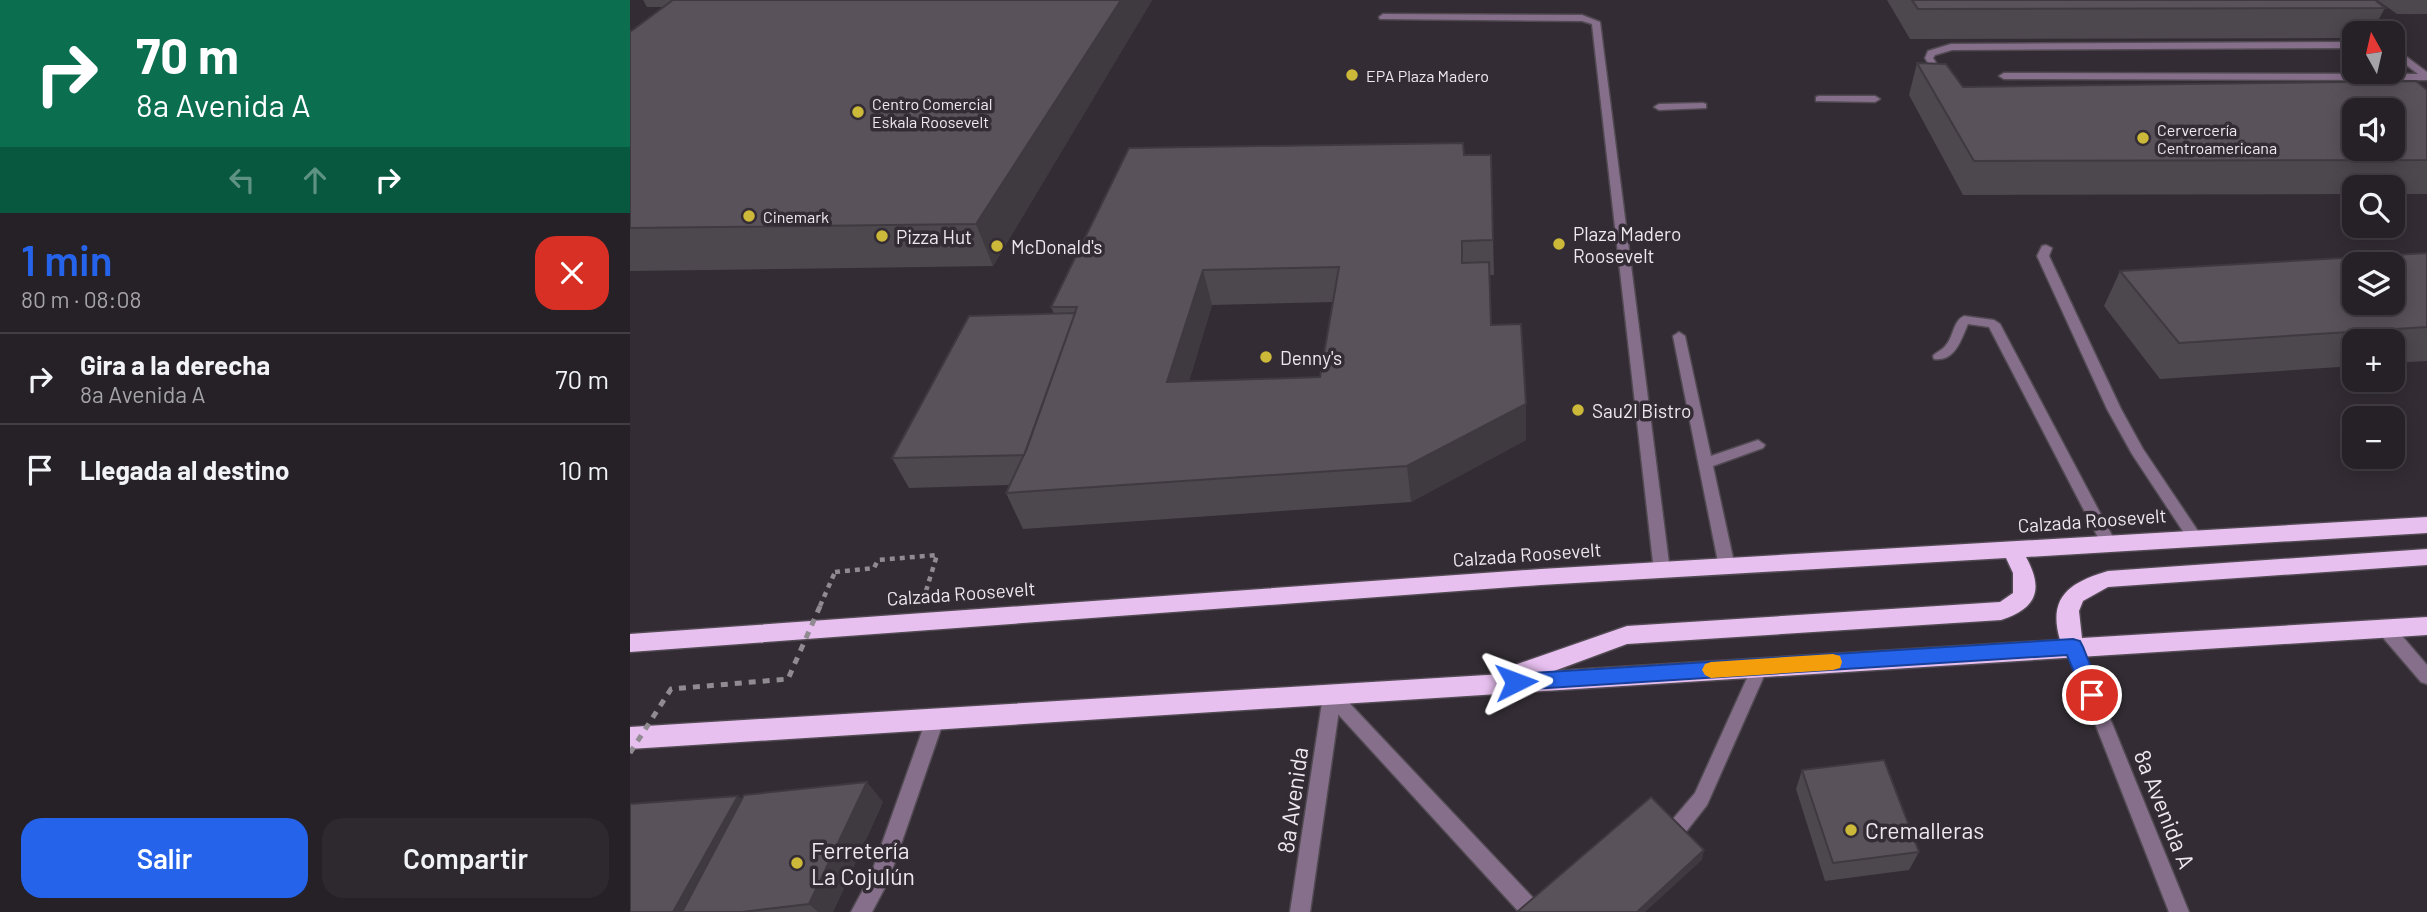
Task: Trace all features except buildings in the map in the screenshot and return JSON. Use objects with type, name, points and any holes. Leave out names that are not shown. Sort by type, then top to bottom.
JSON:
[{"type":"highway","name":"Calzada Roosevelt","points":[[630,643],[1122,605],[2427,525]]},
{"type":"highway","points":[[1489,684],[1627,635],[2001,611],[2016,605],[2024,596],[2024,573],[2012,550]]},
{"type":"highway","points":[[2073,647],[2065,613],[2070,600],[2093,583],[2108,579],[2129,575],[2427,557]]},
{"type":"highway","points":[[630,738],[2427,626]]},
{"type":"street","points":[[1383,17],[1581,18],[1595,22],[1662,571]]},
{"type":"street","points":[[1949,92],[1929,58],[1938,49],[2342,45]]},
{"type":"street","points":[[2405,59],[2427,77]]},
{"type":"street","points":[[2004,76],[2427,77]]},
{"type":"street","points":[[1819,99],[1875,99]]},
{"type":"street","points":[[1659,107],[1703,106]]},
{"type":"street","points":[[2046,248],[2043,256],[2114,409],[2137,451],[2195,538]]},
{"type":"street","points":[[1939,356],[1951,349],[1964,320],[1994,324],[2108,543]]},
{"type":"street","points":[[1679,336],[1727,567]]},
{"type":"street","points":[[1705,463],[1758,445]]},
{"type":"street","points":[[2385,628],[2427,677]]},
{"type":"street","name":"8a Avenida A","points":[[2073,647],[2179,912]]},
{"type":"street","points":[[1674,832],[1701,799],[1760,667]]},
{"type":"street","points":[[1332,696],[1530,909]]},
{"type":"street","name":"8a Avenida","points":[[1300,912],[1332,696]]},
{"type":"street","points":[[861,912],[878,882],[935,720]]},
{"type":"path","points":[[630,753],[671,689],[788,678],[835,572],[874,568],[877,559],[937,555]]},
{"type":"slow traffic","points":[[1711,670],[1833,662]]},
{"type":"place","name":"EPA Plaza Madero","points":[[1352,75]]},
{"type":"place","name":"Centro Comercial Eskala Roosevelt","points":[[858,112]]},
{"type":"place","name":"Cervercería Centroamericana","points":[[2143,138]]},
{"type":"place","name":"Cinemark","points":[[749,216]]},
{"type":"place","name":"Pizza Hut","points":[[882,236]]},
{"type":"place","name":"Plaza Madero Roosevelt","points":[[1559,244]]},
{"type":"place","name":"McDonald's","points":[[997,246]]},
{"type":"place","name":"Denny's","points":[[1266,357]]},
{"type":"place","name":"Sau2l Bistro","points":[[1578,410]]},
{"type":"place","name":"Cremalleras","points":[[1851,830]]},
{"type":"place","name":"Ferretería La Cojulún","points":[[797,863]]},
{"type":"route","points":[[1516,682],[2073,647],[2092,695]]}]
